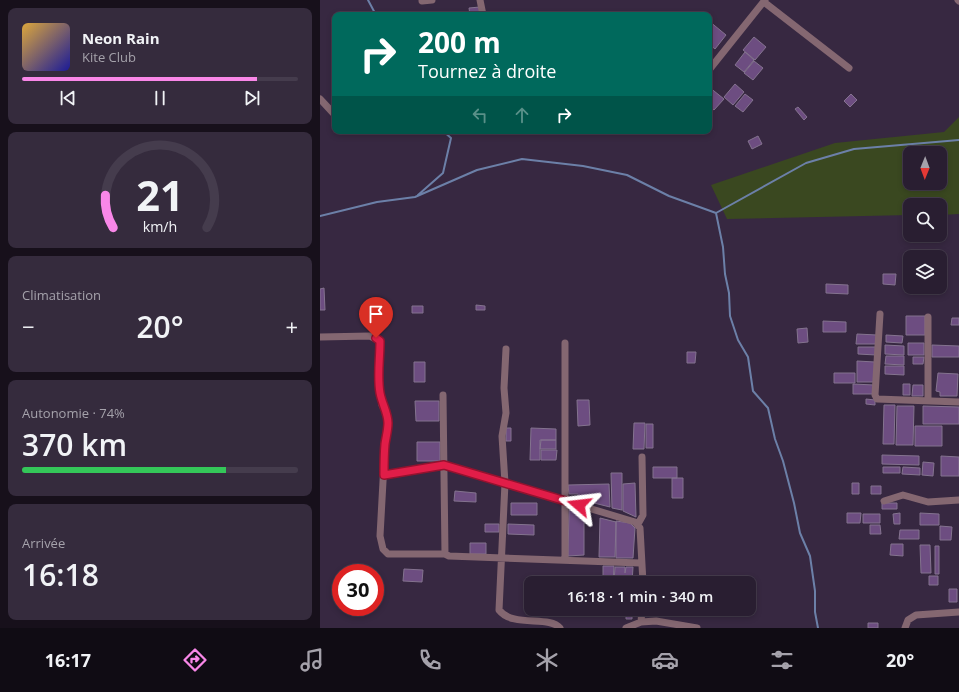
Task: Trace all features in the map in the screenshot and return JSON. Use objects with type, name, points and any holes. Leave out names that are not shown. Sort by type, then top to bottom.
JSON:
[{"type":"street","points":[[422,1],[432,0]]},
{"type":"street","points":[[480,0],[482,12]]},
{"type":"street","points":[[712,66],[764,1],[849,68]]},
{"type":"street","points":[[320,99],[332,112]]},
{"type":"street","points":[[880,314],[875,395],[877,399],[959,402]]},
{"type":"street","points":[[928,317],[928,401]]},
{"type":"street","points":[[320,337],[370,336],[380,341],[381,361],[379,381],[388,425],[385,445],[380,536],[383,549],[388,554],[445,554],[449,556],[565,559],[640,563]]},
{"type":"street","points":[[565,343],[565,559]]},
{"type":"street","points":[[506,349],[504,388],[506,413],[502,436],[506,483],[499,610],[504,616],[510,619],[552,624],[560,628]]},
{"type":"street","points":[[443,395],[445,554]]},
{"type":"street","points":[[641,576],[640,528],[638,524],[643,515],[642,458]]},
{"type":"street","points":[[384,475],[444,465],[638,524]]},
{"type":"street","points":[[884,501],[903,494],[928,502],[959,500]]},
{"type":"street","points":[[905,628],[908,620],[916,615],[959,612]]},
{"type":"street","points":[[641,616],[641,622]]},
{"type":"street","points":[[626,628],[641,622],[656,621],[697,628]]},
{"type":"green space","points":[[959,117],[959,214],[947,215],[947,198],[903,198],[903,215],[727,219],[711,185],[835,143],[944,132]]},
{"type":"building","points":[[480,7],[481,12],[470,12],[469,8]]},
{"type":"building","points":[[712,23],[726,35],[715,49],[712,46]]},
{"type":"building","points":[[754,37],[766,47],[755,60],[743,50]]},
{"type":"building","points":[[745,52],[754,60],[744,72],[735,65]]},
{"type":"building","points":[[754,61],[763,68],[753,80],[744,73]]},
{"type":"building","points":[[735,84],[744,92],[733,105],[724,97]]},
{"type":"building","points":[[712,89],[724,99],[714,110],[712,108]]},
{"type":"building","points":[[745,94],[753,100],[743,112],[735,106]]},
{"type":"building","points":[[851,94],[857,100],[850,107],[844,101]]},
{"type":"building","points":[[798,107],[807,117],[804,120],[795,109]]},
{"type":"building","points":[[758,136],[762,144],[752,149],[748,141]]},
{"type":"building","points":[[883,274],[896,274],[895,285],[883,284]]},
{"type":"building","points":[[826,284],[848,285],[848,294],[826,293]]},
{"type":"building","points":[[324,288],[325,310],[320,310],[320,289]]},
{"type":"building","points":[[476,305],[485,306],[485,310],[476,310]]},
{"type":"building","points":[[412,306],[423,306],[423,313],[412,313]]},
{"type":"building","points":[[906,316],[925,316],[925,335],[906,335]]},
{"type":"building","points":[[952,318],[959,318],[959,325],[951,325]]},
{"type":"building","points":[[823,321],[846,322],[846,332],[823,332]]},
{"type":"building","points":[[807,328],[808,342],[798,343],[797,329]]},
{"type":"building","points":[[857,334],[877,335],[876,344],[856,344]]},
{"type":"building","points":[[886,335],[903,336],[902,343],[886,342]]},
{"type":"building","points":[[908,343],[924,343],[924,355],[908,355]]},
{"type":"building","points":[[885,345],[904,346],[904,355],[885,354]]},
{"type":"building","points":[[932,345],[959,346],[959,357],[932,357]]},
{"type":"building","points":[[858,347],[877,347],[876,355],[858,354]]},
{"type":"building","points":[[687,352],[696,352],[695,363],[687,363]]},
{"type":"building","points":[[886,356],[904,356],[904,365],[885,364]]},
{"type":"building","points":[[913,357],[924,357],[923,364],[913,364]]},
{"type":"building","points":[[857,361],[875,362],[875,382],[857,382]]},
{"type":"building","points":[[414,362],[425,362],[425,382],[414,382]]},
{"type":"building","points":[[885,366],[904,366],[904,375],[885,374]]},
{"type":"building","points":[[834,373],[855,373],[855,383],[834,383]]},
{"type":"building","points":[[938,373],[958,374],[957,396],[940,396],[940,392],[936,391]]},
{"type":"building","points":[[853,384],[874,385],[874,394],[853,394]]},
{"type":"building","points":[[903,384],[910,384],[910,395],[903,395]]},
{"type":"building","points":[[913,385],[923,385],[923,396],[912,396]]},
{"type":"building","points":[[866,399],[875,400],[875,405],[866,404]]},
{"type":"building","points":[[577,400],[589,400],[590,425],[578,426]]},
{"type":"building","points":[[415,401],[439,401],[439,421],[416,421]]},
{"type":"building","points":[[884,405],[895,405],[894,444],[883,444]]},
{"type":"building","points":[[897,406],[914,406],[913,445],[896,445]]},
{"type":"building","points":[[923,406],[959,407],[959,424],[923,424]]},
{"type":"building","points":[[634,423],[645,423],[644,449],[633,449]]},
{"type":"building","points":[[646,424],[653,424],[653,448],[646,448]]},
{"type":"building","points":[[915,426],[942,426],[942,446],[915,446]]},
{"type":"building","points":[[506,428],[511,428],[511,441],[506,441]]},
{"type":"building","points":[[531,428],[556,429],[556,440],[540,440],[540,460],[530,460]]},
{"type":"building","points":[[541,440],[556,440],[556,449],[540,449]]},
{"type":"building","points":[[417,442],[440,442],[440,461],[417,461]]},
{"type":"building","points":[[541,450],[557,450],[556,460],[541,460]]},
{"type":"building","points":[[882,455],[919,456],[919,465],[882,464]]},
{"type":"building","points":[[941,456],[959,457],[959,476],[941,476]]},
{"type":"building","points":[[923,462],[934,463],[933,476],[922,475]]},
{"type":"building","points":[[653,467],[677,467],[677,478],[653,478]]},
{"type":"building","points":[[883,467],[900,467],[900,473],[883,473]]},
{"type":"building","points":[[903,467],[920,468],[920,475],[902,474]]},
{"type":"building","points":[[611,473],[622,473],[622,510],[612,508]]},
{"type":"building","points":[[672,478],[683,478],[683,498],[672,498]]},
{"type":"building","points":[[635,483],[636,517],[623,511],[623,484]]},
{"type":"building","points":[[852,483],[859,483],[859,494],[852,494]]},
{"type":"building","points":[[609,484],[610,507],[578,499],[578,494],[569,494],[568,485]]},
{"type":"building","points":[[871,486],[881,486],[881,494],[871,494]]},
{"type":"building","points":[[455,491],[476,493],[476,502],[454,501]]},
{"type":"building","points":[[511,503],[537,503],[537,515],[511,515]]},
{"type":"building","points":[[882,503],[897,503],[897,509],[882,509]]},
{"type":"building","points":[[569,510],[584,514],[584,555],[568,556]]},
{"type":"building","points":[[847,513],[861,513],[860,523],[847,523]]},
{"type":"building","points":[[900,513],[900,524],[894,524],[893,514]]},
{"type":"building","points":[[920,513],[939,514],[939,525],[920,525]]},
{"type":"building","points":[[863,514],[880,514],[880,523],[863,523]]},
{"type":"building","points":[[600,518],[616,522],[615,557],[599,557]]},
{"type":"building","points":[[616,521],[630,523],[635,528],[633,558],[616,558]]},
{"type":"building","points":[[485,524],[499,524],[499,532],[485,532]]},
{"type":"building","points":[[508,524],[534,525],[534,535],[508,534]]},
{"type":"building","points":[[870,525],[880,525],[881,534],[870,534]]},
{"type":"building","points":[[940,526],[952,527],[951,540],[940,540]]},
{"type":"building","points":[[900,530],[919,530],[919,539],[899,539]]},
{"type":"building","points":[[470,543],[486,543],[486,554],[470,554]]},
{"type":"building","points":[[891,544],[903,544],[903,556],[890,555]]},
{"type":"building","points":[[920,545],[930,545],[931,573],[921,573]]},
{"type":"building","points":[[935,546],[939,546],[939,574],[935,574]]},
{"type":"building","points":[[603,566],[614,566],[613,576],[603,576]]},
{"type":"building","points":[[615,567],[625,567],[625,573],[626,567],[633,567],[632,576],[614,576]]},
{"type":"building","points":[[404,569],[423,570],[422,582],[403,581]]},
{"type":"building","points":[[929,576],[938,576],[938,585],[929,585]]},
{"type":"building","points":[[949,589],[957,589],[957,602],[949,602]]},
{"type":"building","points":[[626,616],[632,616],[632,619],[626,619]]},
{"type":"building","points":[[868,623],[878,623],[878,628],[868,628]]},
{"type":"waterway","points":[[368,0],[374,12]]},
{"type":"waterway","points":[[418,195],[443,173],[451,138],[446,134]]},
{"type":"waterway","points":[[320,216],[377,202],[415,197],[477,170],[522,159],[583,166],[627,175],[669,196],[716,213],[806,163],[854,149],[959,140]]},
{"type":"waterway","points":[[716,213],[723,247],[725,274],[729,293],[730,316],[738,340],[748,357],[753,391],[768,408],[775,439],[783,461],[794,503],[800,533],[810,556],[815,591],[815,612],[818,628]]},
{"type":"route","points":[[376,338],[380,341],[380,394],[382,405],[387,415],[388,425],[385,445],[384,475],[444,465],[579,505]]}]
